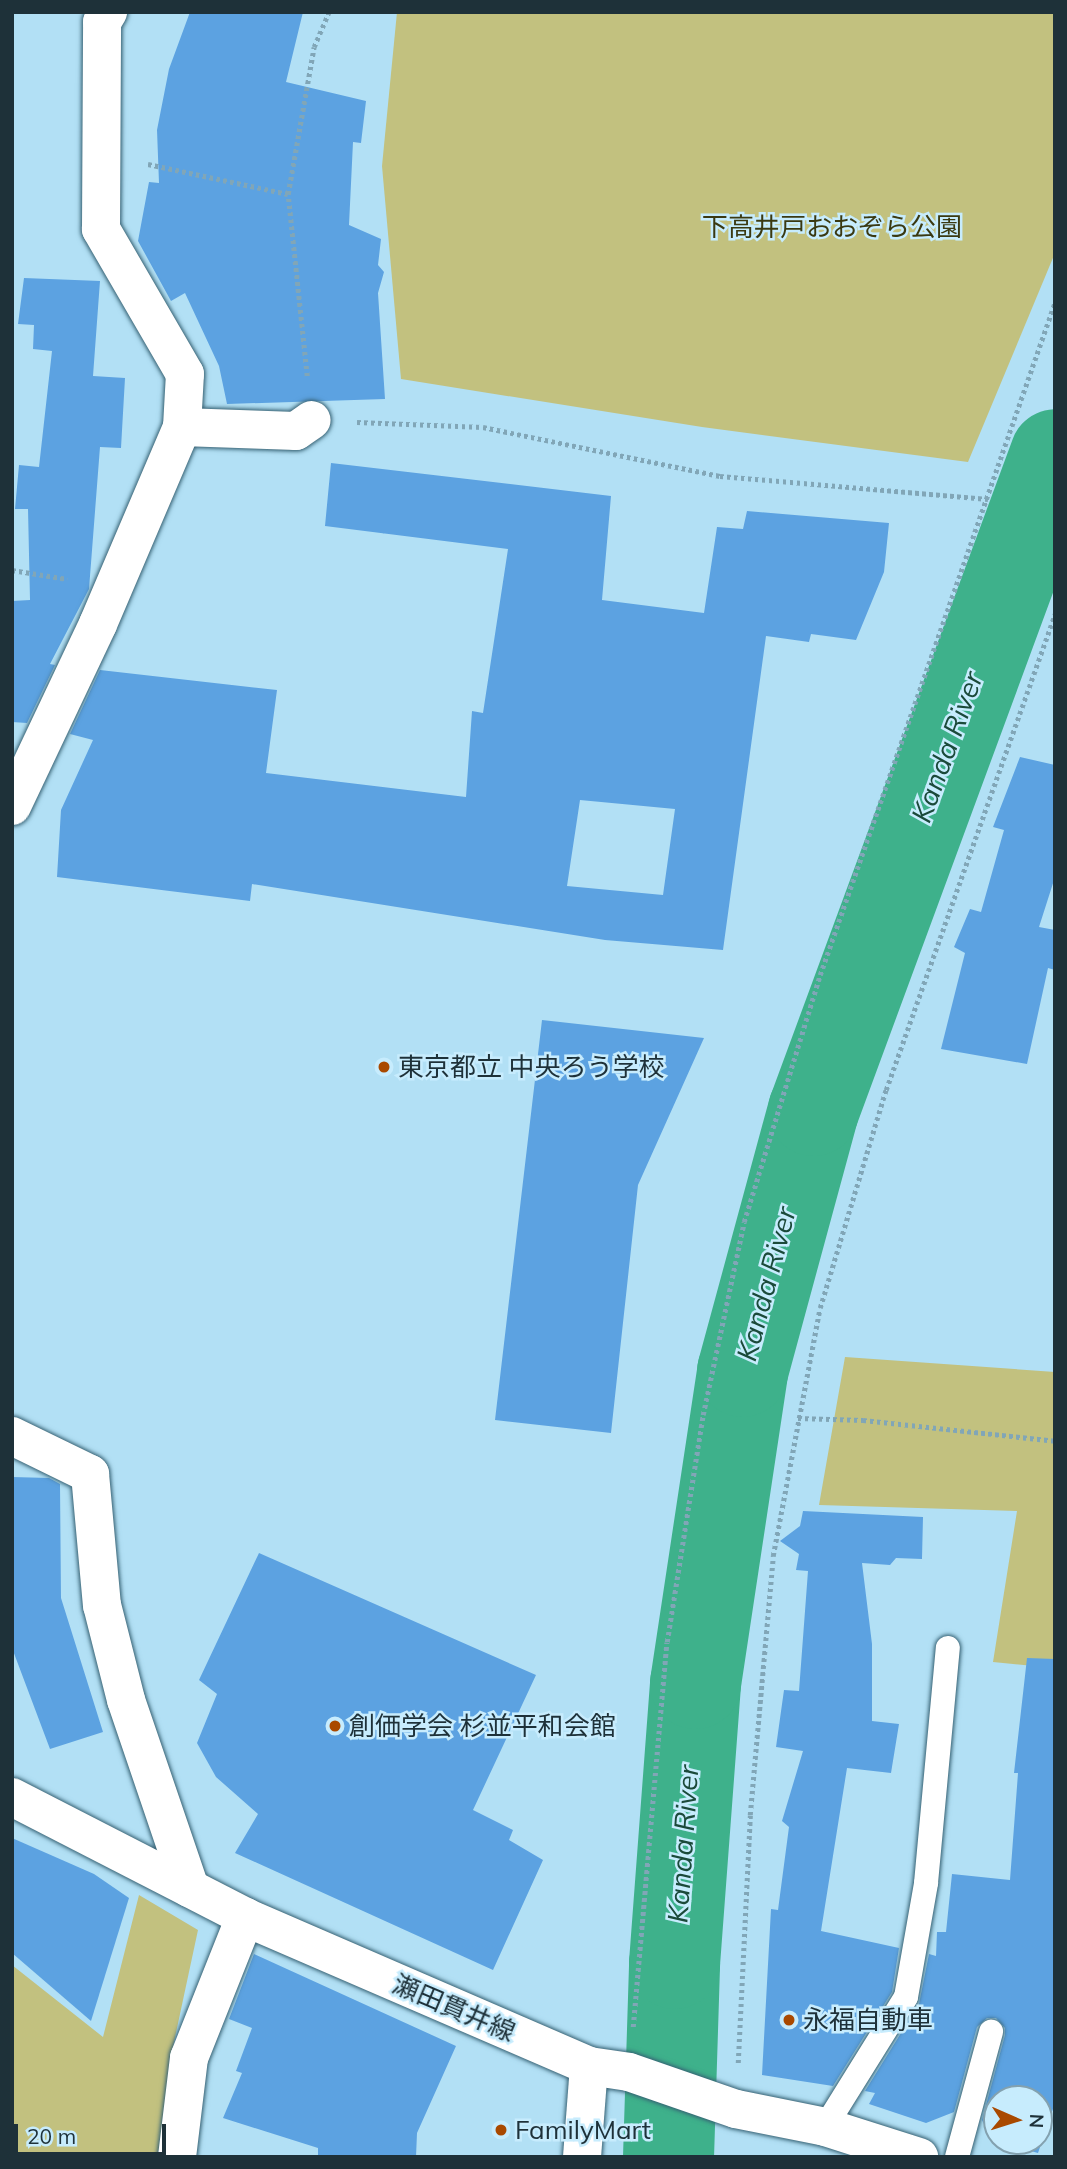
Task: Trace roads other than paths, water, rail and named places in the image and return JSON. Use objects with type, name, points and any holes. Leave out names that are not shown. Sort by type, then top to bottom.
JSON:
[{"type":"street","points":[[12,806],[114,586],[182,427],[185,374],[102,229],[96,15]]},
{"type":"street","points":[[182,427],[296,431],[312,420]]},
{"type":"street","points":[[12,1436],[90,1474],[102,1605],[126,1700],[190,1888]]},
{"type":"street","name":"瀬田貫井線","points":[[12,1797],[245,1917],[590,2066],[637,2076],[726,2105],[825,2127],[919,2157]]},
{"type":"street","points":[[177,2157],[189,2058],[245,1917]]},
{"type":"street","points":[[582,2157],[590,2066]]},
{"type":"lane","points":[[825,2127],[906,1997],[926,1883],[948,1648]]},
{"type":"lane","points":[[957,2157],[991,2032]]},
{"type":"waterway","name":"Kanda River","points":[[668,2157],[674,1963],[695,1683],[742,1371],[813,1110],[1055,454]]},
{"type":"place","name":"東京都立 中央ろう学校","points":[[384,1067]]},
{"type":"place","name":"創価学会 杉並平和会館","points":[[335,1726]]},
{"type":"place","name":"永福自動車","points":[[789,2020]]},
{"type":"place","name":"FamilyMart","points":[[501,2130]]},
{"type":"park label","name":"下高井戸おおぞら公園","points":[[832,227]]}]
